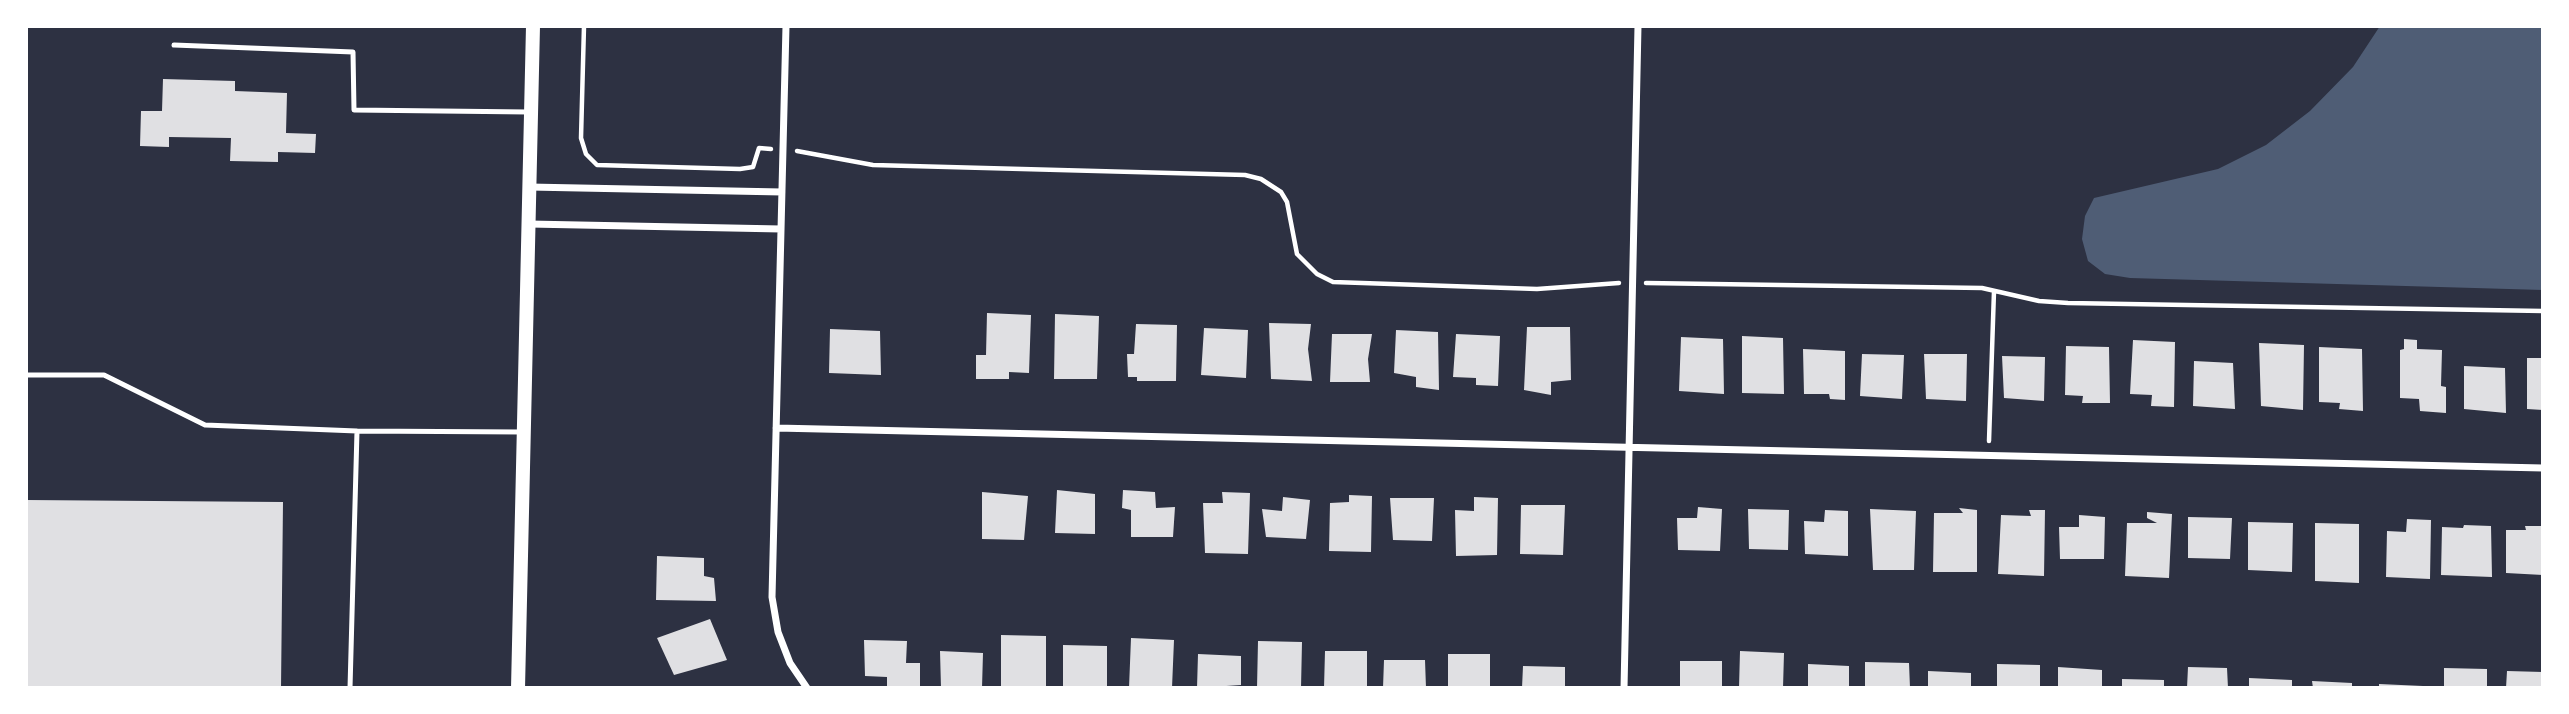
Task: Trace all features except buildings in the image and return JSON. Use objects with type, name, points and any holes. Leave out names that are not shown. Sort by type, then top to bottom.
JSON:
[{"type":"main road","points":[[518,688],[533,26]]},
{"type":"street","points":[[786,26],[772,597],[782,642],[790,663],[807,688]]},
{"type":"street","points":[[1624,688],[1638,26]]},
{"type":"street","points":[[530,187],[782,192]]},
{"type":"street","points":[[528,224],[781,229]]},
{"type":"street","points":[[776,428],[2543,468]]},
{"type":"lane","points":[[174,46],[353,52],[354,110],[531,112]]},
{"type":"lane","points":[[26,375],[104,375],[205,425],[357,431],[524,432]]},
{"type":"lane","points":[[350,688],[357,431]]},
{"type":"path","points":[[583,26],[581,138],[586,154],[597,165],[740,169],[753,167],[759,148],[783,149]]},
{"type":"path","points":[[1988,455],[1994,291]]},
{"type":"water","points":[[2380,26],[2543,26],[2543,290],[2130,278],[2105,274],[2088,261],[2082,239],[2085,216],[2094,198],[2218,169],[2266,145],[2310,111],[2353,67]]}]
